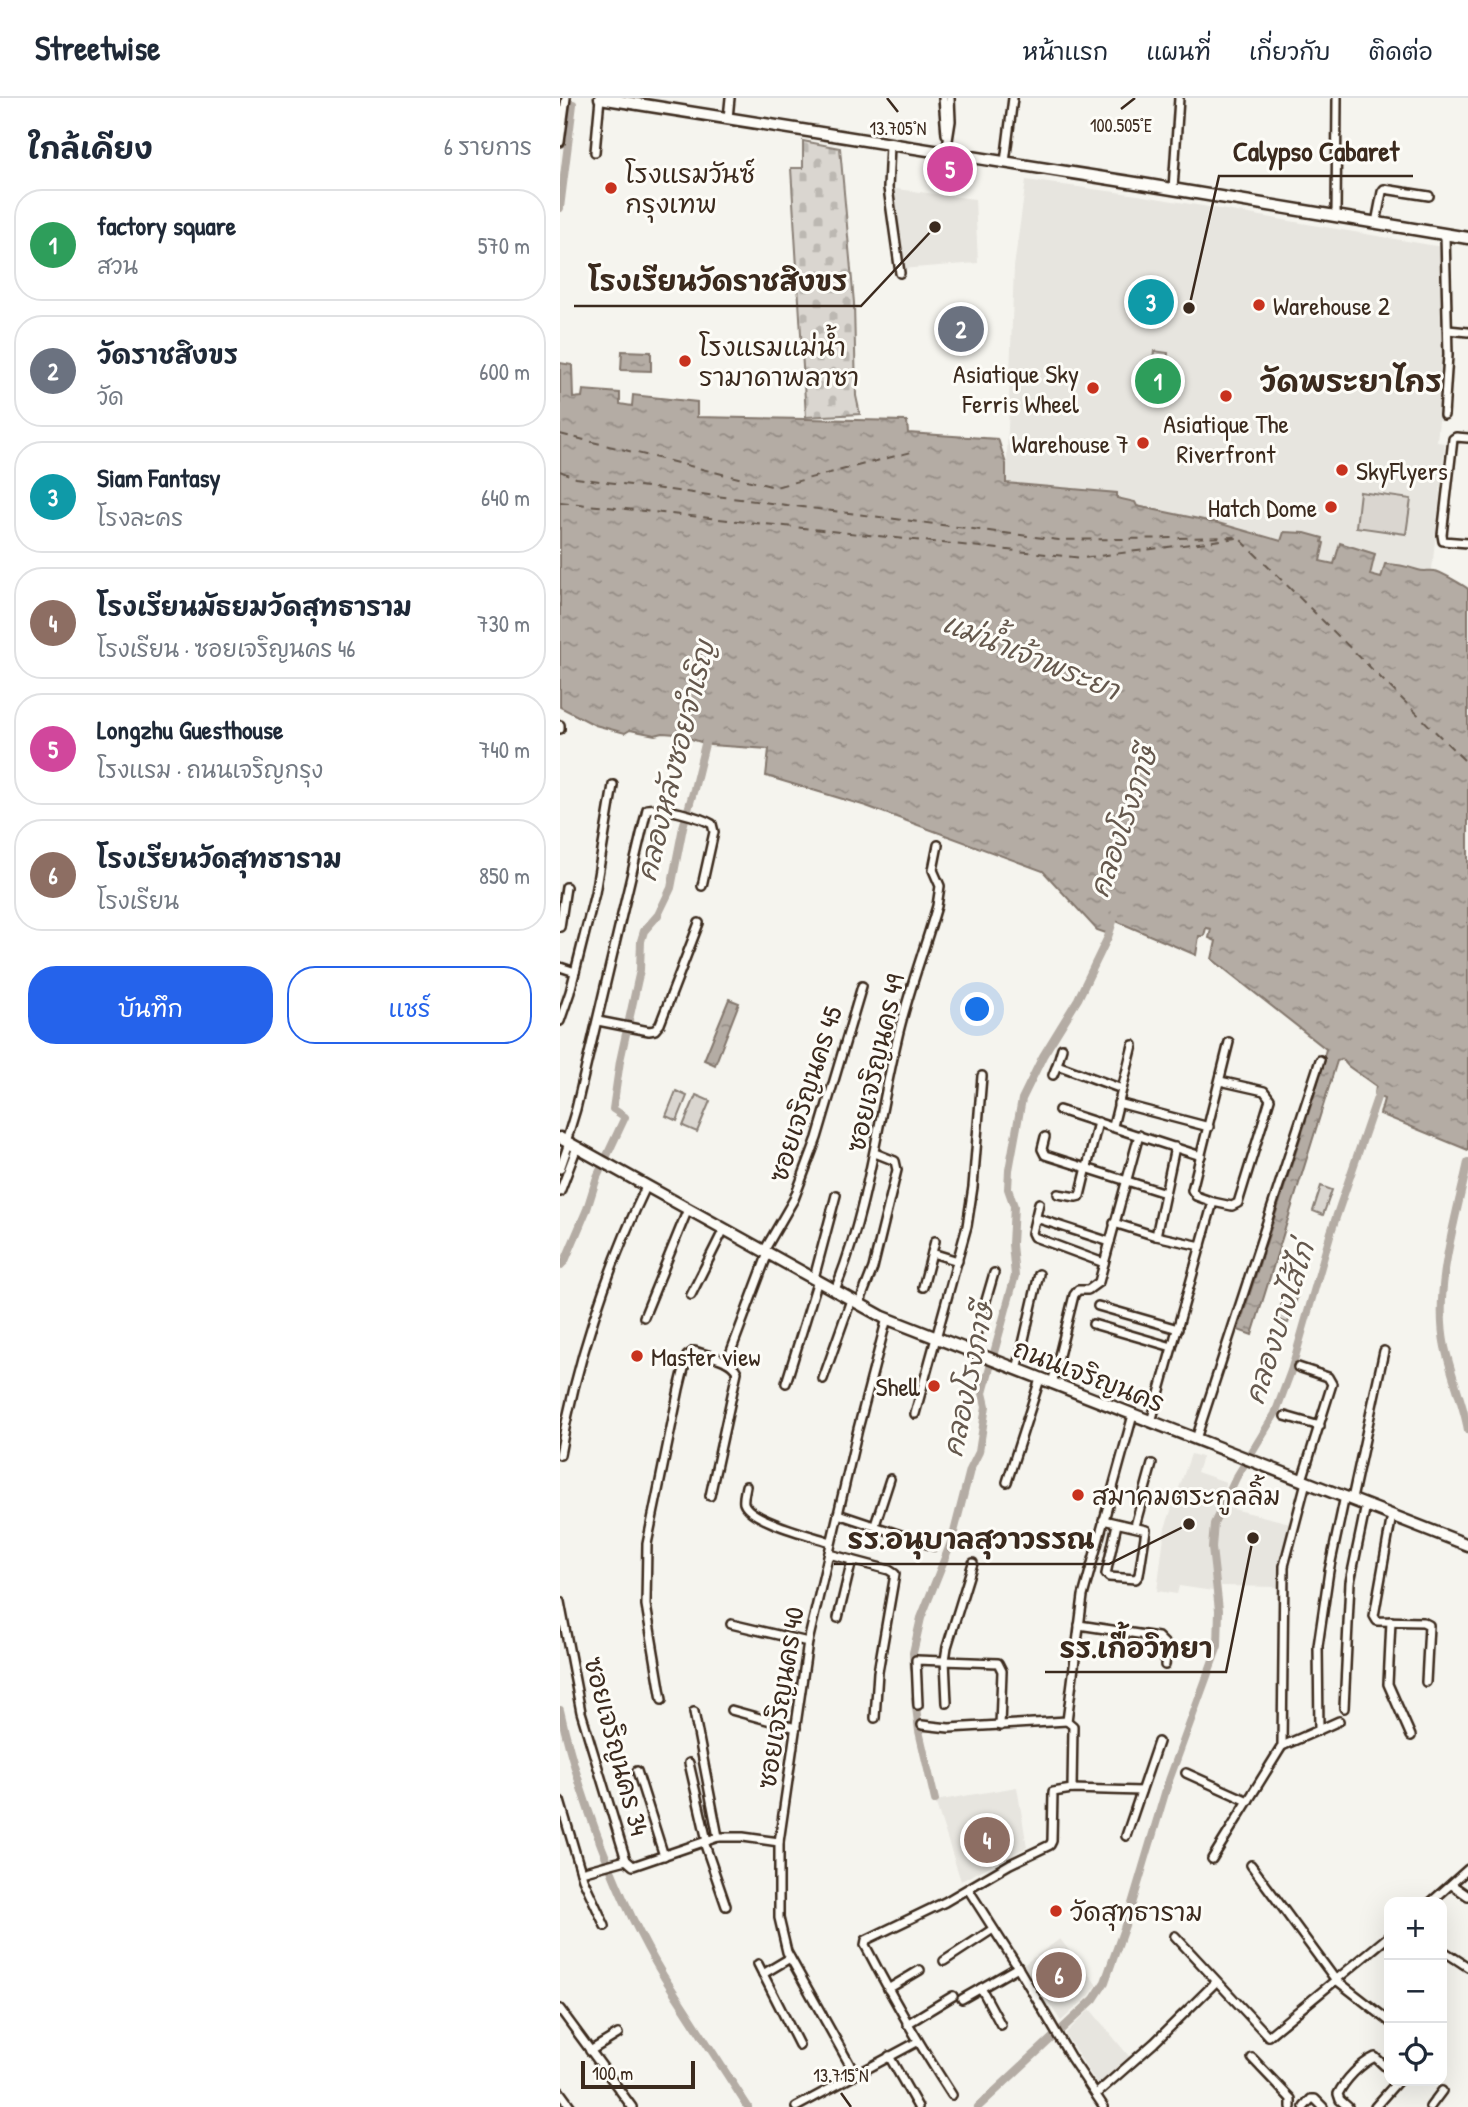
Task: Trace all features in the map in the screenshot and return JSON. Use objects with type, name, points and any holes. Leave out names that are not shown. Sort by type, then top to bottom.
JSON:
[{"type":"main road","points":[[600,98],[663,103],[727,118],[890,145],[946,148],[1005,162],[1468,238]]},
{"type":"main road","name":"ถนนเจริญนคร","points":[[568,1143],[887,1318],[1464,1544]]},
{"type":"street","points":[[560,142],[566,98]]},
{"type":"street","points":[[595,152],[600,98]]},
{"type":"street","points":[[727,118],[730,98]]},
{"type":"street","points":[[943,98],[946,148]]},
{"type":"street","points":[[946,148],[951,121],[950,98]]},
{"type":"street","points":[[1005,162],[1013,98]]},
{"type":"street","points":[[1173,189],[1179,98]]},
{"type":"street","points":[[1336,216],[1337,98]]},
{"type":"street","points":[[890,145],[888,188],[900,274]]},
{"type":"street","points":[[1376,223],[1381,192],[1384,189],[1429,196]]},
{"type":"street","points":[[1444,415],[1448,330],[1445,235]]},
{"type":"street","points":[[1448,330],[1468,332]]},
{"type":"street","points":[[1468,438],[1453,439],[1442,535],[1443,541],[1468,543]]},
{"type":"street","points":[[560,1021],[595,893],[613,785]]},
{"type":"street","points":[[560,1169],[598,1021],[646,811],[652,807],[710,822],[713,827],[702,886]]},
{"type":"street","name":"ซอยเจริญนคร 49","points":[[835,1290],[853,1243],[875,1153],[897,1039],[939,899],[940,887],[933,870],[938,845]]},
{"type":"street","points":[[560,927],[566,887]]},
{"type":"street","points":[[598,1021],[655,1030],[660,1024],[699,922]]},
{"type":"street","points":[[560,967],[575,972]]},
{"type":"street","name":"ซอยเจริญนคร 45","points":[[727,1362],[766,1252],[794,1199],[817,1138],[862,986]]},
{"type":"street","points":[[1220,1081],[1264,1091],[1270,1099],[1238,1203],[1232,1206],[1193,1194],[1229,1042]]},
{"type":"street","points":[[1113,1126],[1133,1045]]},
{"type":"street","points":[[1053,1075],[1062,1048]]},
{"type":"street","points":[[1196,1439],[1320,1060]]},
{"type":"street","points":[[1057,1065],[1122,1089]]},
{"type":"street","points":[[915,1414],[967,1226],[982,1076]]},
{"type":"street","points":[[1118,1103],[1209,1127]]},
{"type":"street","points":[[1059,1110],[1201,1156]]},
{"type":"street","points":[[1058,1194],[1080,1196],[1098,1122]]},
{"type":"street","points":[[1052,1384],[1074,1295],[1079,1290],[1088,1290],[1099,1282],[1139,1135]]},
{"type":"street","points":[[1045,1137],[1042,1149],[1045,1155],[1165,1193]]},
{"type":"street","points":[[560,1192],[568,1143]]},
{"type":"street","points":[[1156,1236],[1175,1147]]},
{"type":"street","points":[[823,1379],[855,1302],[873,1268],[897,1170],[895,1161],[875,1153]]},
{"type":"street","points":[[560,1455],[566,1417],[606,1284],[646,1187]]},
{"type":"street","points":[[786,1383],[816,1279],[836,1195]]},
{"type":"street","points":[[1151,1422],[1213,1202]]},
{"type":"street","points":[[1040,1203],[1032,1233],[1034,1237],[1104,1263]]},
{"type":"street","points":[[644,1317],[688,1209]]},
{"type":"street","points":[[1036,1218],[1110,1242]]},
{"type":"street","points":[[1114,1223],[1201,1246]]},
{"type":"street","points":[[691,1295],[724,1229]]},
{"type":"street","points":[[923,1287],[935,1241]]},
{"type":"street","points":[[932,1254],[958,1261]]},
{"type":"street","points":[[971,1352],[994,1273]]},
{"type":"street","points":[[1017,1370],[1039,1274]]},
{"type":"street","points":[[1098,1306],[1178,1329]]},
{"type":"street","name":"ซอยเจริญนคร 40","points":[[855,2074],[790,1958],[779,1918],[779,1842],[808,1642],[887,1318]]},
{"type":"street","points":[[1093,1324],[1172,1347]]},
{"type":"street","points":[[662,1700],[645,1586],[647,1544],[687,1356],[694,1351],[727,1362],[736,1368],[737,1376],[710,1496]]},
{"type":"street","points":[[1319,1730],[1318,1646],[1326,1590],[1384,1351]]},
{"type":"street","points":[[1212,1859],[1283,1746],[1282,1581],[1286,1552],[1332,1381],[1328,1377],[1298,1367]]},
{"type":"street","points":[[1007,1482],[1040,1379]]},
{"type":"street","points":[[1067,1721],[1087,1578],[1133,1415]]},
{"type":"street","points":[[1284,1416],[1320,1426]]},
{"type":"street","points":[[1135,1526],[1152,1464]]},
{"type":"street","points":[[875,1525],[890,1479]]},
{"type":"street","points":[[746,1486],[744,1501],[756,1516],[831,1542]]},
{"type":"street","points":[[1344,1708],[1350,1583],[1366,1505]]},
{"type":"street","points":[[838,1514],[934,1546]]},
{"type":"street","points":[[1392,1515],[1374,1613],[1377,1620],[1423,1622],[1429,1625],[1426,1682]]},
{"type":"street","points":[[1103,1520],[1144,1528],[1146,1533],[1139,1575],[1133,1580],[1106,1574],[1117,1524]]},
{"type":"street","points":[[829,1554],[895,1574],[878,1672],[875,1718]]},
{"type":"street","points":[[838,1618],[852,1560]]},
{"type":"street","points":[[947,1703],[945,1660],[973,1563]]},
{"type":"street","name":"ซอยเจริญนคร 34","points":[[560,1602],[581,1712],[626,1860]]},
{"type":"street","points":[[1391,1621],[1388,1684],[1411,1736]]},
{"type":"street","points":[[731,1624],[808,1642]]},
{"type":"street","points":[[1079,1625],[1158,1637],[1167,1646],[1165,1665]]},
{"type":"street","points":[[918,1705],[915,1661],[918,1659],[998,1663],[1000,1726]]},
{"type":"street","points":[[731,1710],[796,1728]]},
{"type":"street","points":[[694,1712],[718,1837]]},
{"type":"street","points":[[922,1725],[949,1728],[1067,1721],[1073,1726],[1072,1789]]},
{"type":"street","points":[[1283,1746],[1339,1721]]},
{"type":"street","points":[[1126,1836],[1158,1742]]},
{"type":"street","points":[[690,1763],[705,1842],[726,1906]]},
{"type":"street","points":[[637,1771],[664,1856]]},
{"type":"street","points":[[1186,1773],[1248,1801]]},
{"type":"street","points":[[952,2095],[907,2024],[865,1945],[866,1940],[968,1889],[1010,1864],[1050,1846],[1052,1794],[1055,1791],[1141,1791]]},
{"type":"street","points":[[560,1801],[581,1872],[604,1926]]},
{"type":"street","points":[[581,1872],[626,1860],[633,1866],[718,1837],[779,1842]]},
{"type":"street","points":[[1251,1865],[1335,1979],[1384,2017]]},
{"type":"street","points":[[1437,1897],[1468,1869]]},
{"type":"street","points":[[1452,1885],[1468,1896]]},
{"type":"street","points":[[968,1889],[1104,2107]]},
{"type":"street","points":[[944,1961],[993,1929]]},
{"type":"street","points":[[1175,1936],[1268,2036],[1384,1940]]},
{"type":"street","points":[[1447,1953],[1468,1967]]},
{"type":"street","points":[[763,1974],[790,1958]]},
{"type":"street","points":[[758,1964],[799,2045]]},
{"type":"street","points":[[962,1999],[1018,1967]]},
{"type":"street","points":[[888,1989],[920,1970]]},
{"type":"street","points":[[1096,2094],[1154,2043],[1216,1982]]},
{"type":"street","points":[[981,1988],[1001,2025]]},
{"type":"street","points":[[907,2024],[953,1996]]},
{"type":"street","points":[[560,2009],[632,2107]]},
{"type":"street","points":[[590,2050],[618,2034]]},
{"type":"street","points":[[796,2107],[917,2042]]},
{"type":"street","points":[[889,2056],[918,2107]]},
{"type":"street","points":[[1348,2107],[1338,2094],[1347,2080],[1375,2057],[1384,2065]]},
{"type":"street","points":[[1252,2058],[1291,2099],[1291,2107]]},
{"type":"street","points":[[1375,2107],[1394,2086]]},
{"type":"street","points":[[1430,2107],[1442,2091]]},
{"type":"street","points":[[560,2092],[570,2107]]},
{"type":"street","points":[[1304,2107],[1311,2099],[1315,2099],[1323,2107]]},
{"type":"shaded area","name":"Asiatique The Riverfront","points":[[1026,180],[1138,195],[1442,247],[1445,353],[1437,442],[1445,443],[1432,570],[1421,572],[1412,567],[1381,578],[1369,575],[1375,554],[1341,544],[1334,564],[1319,561],[1324,544],[1305,533],[1284,532],[1282,541],[1218,523],[1136,506],[1135,502],[1117,498],[1117,493],[1006,482],[1014,267]]},
{"type":"shaded area","points":[[888,188],[975,199],[978,263],[900,269]]},
{"type":"shaded area","points":[[1191,1454],[1202,1457],[1197,1472],[1226,1482],[1212,1521],[1209,1552],[1213,1591],[1179,1586],[1177,1594],[1157,1591],[1165,1528]]},
{"type":"shaded area","points":[[1225,1507],[1294,1524],[1283,1587],[1221,1586],[1215,1559],[1218,1526]]},
{"type":"shaded area","points":[[1017,1787],[1027,1847],[961,1881],[935,1801]]},
{"type":"shaded area","points":[[1060,1939],[1097,1985],[1089,1996],[1061,2021],[1023,1965]]},
{"type":"shaded area","points":[[1090,2009],[1132,2060],[1100,2089],[1065,2034]]},
{"type":"green space","points":[[803,141],[840,148],[854,303],[856,396],[860,414],[806,417],[791,168],[803,168]]},
{"type":"green space","points":[[1154,351],[1168,353],[1164,396],[1149,394]]},
{"type":"green space","points":[[1360,492],[1411,499],[1406,534],[1356,527]]},
{"type":"green space","points":[[676,1091],[687,1096],[677,1121],[666,1116]]},
{"type":"green space","points":[[696,1095],[710,1101],[697,1132],[683,1126]]},
{"type":"green space","points":[[1321,1186],[1332,1190],[1323,1215],[1313,1211]]},
{"type":"green space","points":[[1285,1294],[1297,1298],[1288,1323],[1276,1319]]},
{"type":"water","points":[[622,351],[651,352],[651,371],[621,370]]},
{"type":"water","name":"แม่น้ำเจ้าพระยา","points":[[560,363],[572,365],[573,398],[582,397],[583,390],[620,393],[620,404],[632,406],[633,395],[697,402],[697,417],[907,421],[908,433],[998,439],[1006,464],[1006,483],[1117,493],[1117,498],[1135,502],[1137,506],[1218,523],[1281,541],[1284,532],[1305,533],[1323,538],[1320,561],[1334,564],[1340,543],[1375,554],[1370,575],[1381,578],[1385,564],[1398,565],[1437,572],[1468,589],[1468,1150],[1380,1114],[1384,1099],[1375,1095],[1376,1086],[1342,1059],[1337,1061],[1252,1335],[1238,1330],[1315,1093],[1326,1049],[1212,959],[1216,941],[1209,938],[1211,929],[1206,928],[1204,936],[1199,936],[1196,955],[1114,920],[1106,933],[1097,930],[1043,871],[866,806],[766,776],[769,749],[710,745],[676,734],[655,735],[630,730],[625,733],[595,725],[560,707]]},
{"type":"water","points":[[729,999],[739,1003],[715,1065],[704,1060]]},
{"type":"waterway","points":[[560,208],[573,104]]},
{"type":"waterway","name":"คลองหลังซอยจำเริญ","points":[[560,1266],[565,1261],[597,1177],[625,1117],[613,1109],[620,1061],[640,970],[641,941],[644,931],[658,915],[671,888],[683,827],[707,736]]},
{"type":"waterway","name":"คลองโรงภาษี","points":[[914,1669],[913,1653],[921,1618],[952,1540],[970,1470],[979,1452],[986,1406],[983,1393],[1015,1276],[1012,1244],[1014,1206],[1008,1189],[1022,1099],[1043,1056],[1078,999],[1108,937],[1116,912]]},
{"type":"waterway","name":"คลองบางไส้ไก่","points":[[978,2107],[1094,1999],[1105,1982],[1129,1914],[1168,1783],[1218,1646],[1219,1610],[1212,1548],[1214,1524],[1236,1478],[1275,1414],[1291,1371],[1331,1232],[1381,1086]]},
{"type":"waterway","points":[[1468,1162],[1452,1230],[1442,1302],[1445,1347],[1468,1430]]},
{"type":"waterway","name":"คลองโรงภาษี","points":[[915,1699],[919,1731],[935,1800]]},
{"type":"waterway","name":"คลองหลังซอยจำเริญ","points":[[560,1710],[589,1812],[631,1915],[664,1977],[748,2107]]},
{"type":"ferry route","points":[[560,434],[775,487],[915,451]]},
{"type":"ferry route","points":[[560,471],[576,478],[1059,540],[1238,537],[1468,764]]},
{"type":"ferry route","points":[[560,502],[1083,558],[1237,538]]},
{"type":"place","name":"Longzhu Guesthouse","points":[[950,169]]},
{"type":"place","name":"โรงแรมวันซ์ กรุงเทพ","points":[[611,188]]},
{"type":"place","name":"โรงเรียนวัดราชสิงขร","points":[[935,227]]},
{"type":"place","name":"Siam Fantasy","points":[[1151,302]]},
{"type":"place","name":"Warehouse 2","points":[[1259,305]]},
{"type":"place","name":"Calypso Cabaret","points":[[1189,308]]},
{"type":"place","name":"วัดราชสิงขร","points":[[961,329]]},
{"type":"place","name":"โรงแรมแม่น้ำ รามาดาพลาซา","points":[[685,361]]},
{"type":"place","name":"factory square","points":[[1158,381]]},
{"type":"place","name":"Asiatique Sky Ferris Wheel","points":[[1093,388]]},
{"type":"place","name":"Asiatique The Riverfront","points":[[1226,396]]},
{"type":"place","name":"Warehouse 7","points":[[1143,443]]},
{"type":"place","name":"SkyFlyers","points":[[1342,470]]},
{"type":"place","name":"Hatch Dome","points":[[1331,507]]},
{"type":"place","name":"Master view","points":[[637,1356]]},
{"type":"place","name":"Shell","points":[[934,1386]]},
{"type":"place","name":"สมาคมตระกูลลิ้ม","points":[[1078,1495]]},
{"type":"place","name":"รร.อนุบาลสุวาวรรณ","points":[[1189,1524]]},
{"type":"place","name":"รร.เกื้อวิทยา","points":[[1253,1538]]},
{"type":"place","name":"โรงเรียนมัธยมวัดสุทธาราม","points":[[987,1840]]},
{"type":"place","name":"วัดสุทธาราม","points":[[1056,1911]]},
{"type":"place","name":"โรงเรียนวัดสุทธาราม","points":[[1059,1975]]},
{"type":"district","name":"วัดพระยาไกร","points":[[1351,381]]}]
